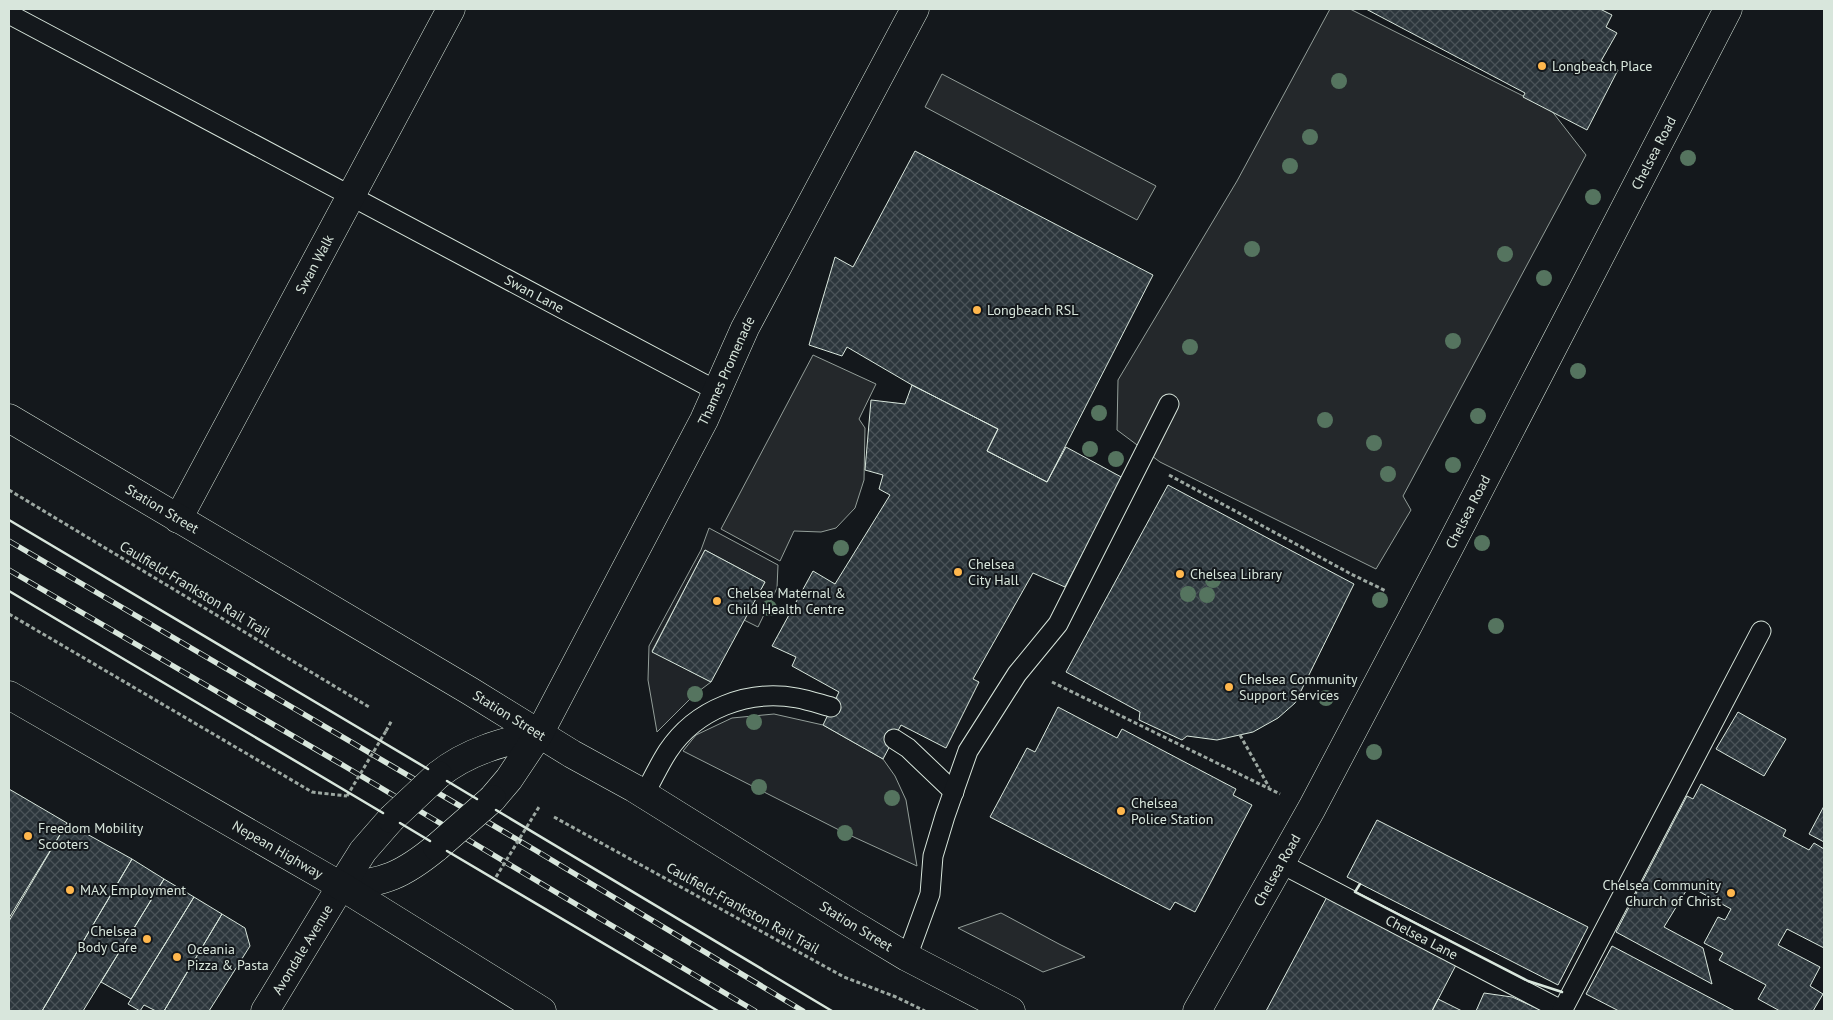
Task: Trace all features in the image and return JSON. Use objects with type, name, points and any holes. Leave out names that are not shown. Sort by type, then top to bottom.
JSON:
[{"type":"main road","name":"Swan Walk","points":[[178,519],[451,9]]},
{"type":"main road","name":"Thames Promenade","points":[[341,886],[367,884],[384,880],[416,864],[492,799],[522,762],[539,734],[688,452],[746,328],[915,9]]},
{"type":"main road","name":"Chelsea Road","points":[[1197,1011],[1312,808],[1728,9]]},
{"type":"main road","name":"Station Street","points":[[9,418],[644,795],[907,957],[1010,1011]]},
{"type":"main road","name":"Nepean Highway","points":[[9,695],[341,886],[542,1011]]},
{"type":"main road","points":[[341,886],[363,851],[391,819],[438,775],[457,761],[479,750],[539,734]]},
{"type":"main road","name":"Avondale Avenue","points":[[265,1011],[341,886]]},
{"type":"lane","name":"Swan Lane","points":[[9,14],[717,391]]},
{"type":"lane","points":[[907,957],[930,894],[933,856],[968,751],[1022,668],[1058,624],[1169,404]]},
{"type":"lane","points":[[1562,1011],[1761,631]]},
{"type":"lane","points":[[644,795],[669,750],[695,721],[708,713],[740,700],[775,696],[797,698],[831,707]]},
{"type":"lane","points":[[894,738],[908,748],[954,792]]},
{"type":"lane","name":"Chelsea Lane","points":[[1280,863],[1562,1011]]},
{"type":"path","points":[[1142,460],[1362,579]]},
{"type":"path","name":"Caulfield-Frankston Rail Trail","points":[[9,490],[369,708]]},
{"type":"path","points":[[9,614],[312,792],[347,796],[392,720]]},
{"type":"path","points":[[1022,668],[1312,808]]},
{"type":"path","points":[[1240,735],[1269,788]]},
{"type":"path","points":[[496,877],[539,807]]},
{"type":"path","name":"Caulfield-Frankston Rail Trail","points":[[554,816],[844,977],[896,997],[925,1011]]},
{"type":"shaded area","points":[[1330,9],[1350,9],[1551,110],[1586,155],[1403,496],[1411,510],[1376,569],[1160,462],[1117,430],[1118,380],[1237,181]]},
{"type":"shaded area","points":[[942,74],[1156,186],[1137,220],[925,107]]},
{"type":"shaded area","points":[[813,355],[876,384],[859,419],[865,428],[864,480],[855,508],[836,528],[821,532],[794,531],[780,561],[721,529]]},
{"type":"shaded area","points":[[709,528],[778,565],[777,588],[758,627],[744,620],[765,582],[705,550],[652,651],[711,682],[695,694],[657,732],[648,680],[649,646],[701,550]]},
{"type":"shaded area","points":[[774,714],[823,725],[883,759],[895,776],[906,800],[917,866],[845,833],[683,751],[696,735],[732,718]]},
{"type":"shaded area","points":[[1001,913],[1085,957],[1043,972],[958,928]]},
{"type":"building","name":"Longbeach Place","points":[[1366,9],[1600,9],[1612,15],[1606,27],[1617,33],[1601,61],[1618,70],[1587,130],[1523,97],[1525,93]]},
{"type":"building","name":"Longbeach RSL","points":[[915,151],[1153,275],[1047,482],[987,451],[998,429],[912,385],[847,347],[842,356],[809,345],[835,257],[853,267]]},
{"type":"building","name":"Chelsea City Hall","points":[[912,385],[998,429],[987,451],[1047,482],[1066,447],[1123,478],[1065,587],[1033,573],[973,679],[979,682],[946,748],[901,725],[883,759],[823,725],[839,692],[792,666],[796,657],[772,646],[813,571],[835,584],[890,495],[879,489],[883,475],[865,470],[871,400],[905,404]]},
{"type":"building","points":[[1168,485],[1354,584],[1295,703],[1278,718],[1253,732],[1217,740],[1187,736],[1182,740],[1139,720],[1140,712],[1066,672]]},
{"type":"building","name":"Chelsea Maternal & Child Health Centre","points":[[705,550],[765,582],[711,682],[652,652]]},
{"type":"building","name":"Chelsea Police Station","points":[[1058,707],[1117,738],[1122,729],[1236,789],[1233,795],[1252,805],[1195,912],[1175,902],[1170,910],[990,817],[1027,748],[1035,752]]},
{"type":"building","points":[[1738,712],[1786,739],[1764,776],[1716,749]]},
{"type":"building","name":"Chelsea Community Church of Christ","points":[[1701,784],[1786,830],[1783,836],[1809,850],[1814,843],[1824,849],[1824,948],[1787,929],[1778,945],[1820,967],[1810,986],[1823,994],[1813,1011],[1780,1011],[1758,999],[1766,985],[1719,960],[1723,953],[1704,943],[1718,917],[1725,920],[1731,909],[1689,886],[1664,927],[1703,948],[1712,984],[1616,932],[1687,796],[1693,799]]},
{"type":"building","points":[[9,789],[67,823],[9,918]]},
{"type":"building","points":[[1824,806],[1824,842],[1809,834]]},
{"type":"building","points":[[1377,820],[1588,927],[1558,985],[1347,877]]},
{"type":"building","name":"MAX Employment","points":[[67,823],[132,859],[42,1011],[9,1011],[9,921]]},
{"type":"building","points":[[132,859],[164,879],[83,1011],[42,1011]]},
{"type":"building","name":"Chelsea Body Care","points":[[164,879],[194,897],[131,999],[101,982]]},
{"type":"building","name":"Oceania Pizza & Pasta","points":[[194,897],[222,914],[164,1011],[156,1011],[144,1005],[140,1011],[128,1004]]},
{"type":"building","points":[[1327,897],[1456,965],[1432,1011],[1266,1011]]},
{"type":"building","points":[[222,914],[245,928],[250,946],[209,1011],[164,1011]]},
{"type":"building","points":[[1612,946],[1735,1011],[1619,1011],[1586,994]]},
{"type":"building","points":[[1484,993],[1512,997],[1543,1011],[1476,1011]]},
{"type":"building","points":[[1438,999],[1462,1011],[1432,1011]]},
{"type":"railway","points":[[9,541],[535,850],[803,1011]]},
{"type":"railway","points":[[9,570],[346,767],[755,1011]]},
{"type":"wall","points":[[9,520],[428,769]]},
{"type":"wall","points":[[9,591],[383,813]]},
{"type":"wall","points":[[447,781],[477,799]]},
{"type":"wall","points":[[496,810],[832,1011]]},
{"type":"wall","points":[[400,823],[430,841]]},
{"type":"wall","points":[[447,851],[718,1011]]},
{"type":"wall","points":[[1360,884],[1355,892],[1528,981],[1562,992]]},
{"type":"place","name":"Longbeach Place","points":[[1542,66]]},
{"type":"place","name":"Longbeach RSL","points":[[977,310]]},
{"type":"place","name":"Chelsea City Hall","points":[[958,572]]},
{"type":"place","name":"Chelsea Library","points":[[1180,574]]},
{"type":"place","name":"Chelsea Maternal & Child Health Centre","points":[[717,601]]},
{"type":"place","name":"Chelsea Community Support Services","points":[[1229,687]]},
{"type":"place","name":"Chelsea Police Station","points":[[1121,811]]},
{"type":"place","name":"Freedom Mobility Scooters","points":[[28,836]]},
{"type":"place","name":"MAX Employment","points":[[70,890]]},
{"type":"place","name":"Chelsea Community Church of Christ","points":[[1731,893]]},
{"type":"place","name":"Chelsea Body Care","points":[[147,939]]},
{"type":"place","name":"Oceania Pizza & Pasta","points":[[177,957]]}]
